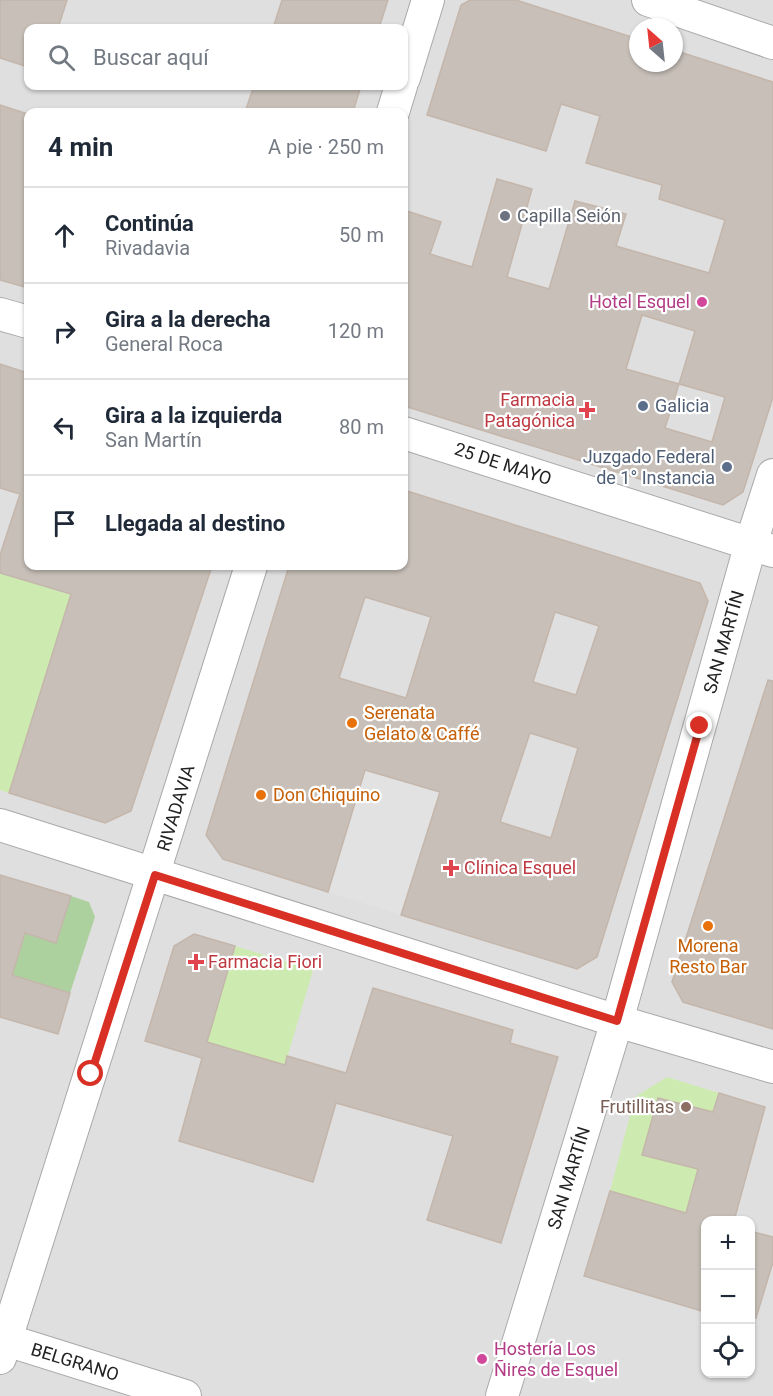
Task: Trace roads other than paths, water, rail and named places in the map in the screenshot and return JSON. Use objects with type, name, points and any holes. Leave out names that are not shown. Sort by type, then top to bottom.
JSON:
[{"type":"street","points":[[408,65],[428,0]]},
{"type":"street","points":[[648,0],[773,43]]},
{"type":"street","points":[[394,108],[400,90]]},
{"type":"street","points":[[0,314],[24,321]]},
{"type":"street","name":"25 DE MAYO","points":[[408,433],[762,547]]},
{"type":"street","name":"SAN MARTÍN","points":[[502,1396],[762,547],[773,475]]},
{"type":"street","name":"RIVADAVIA","points":[[2,1345],[155,875],[251,570]]},
{"type":"street","points":[[0,825],[617,1021],[773,1067]]},
{"type":"street","name":"BELGRANO","points":[[2,1345],[185,1396]]},
{"type":"place","name":"Capilla Seión","points":[[505,216]]},
{"type":"place","name":"Hotel Esquel","points":[[702,302]]},
{"type":"place","name":"Galicia","points":[[643,406]]},
{"type":"place","name":"Farmacia Patagónica","points":[[587,410]]},
{"type":"place","name":"Juzgado Federal de 1° Instancia","points":[[727,467]]},
{"type":"place","name":"Serenata Gelato & Caffé","points":[[352,723]]},
{"type":"place","name":"Don Chiquino","points":[[261,795]]},
{"type":"place","name":"Clínica Esquel","points":[[451,868]]},
{"type":"place","name":"Morena Resto Bar","points":[[708,926]]},
{"type":"place","name":"Farmacia Fiori","points":[[196,962]]},
{"type":"place","name":"Frutillitas","points":[[686,1107]]},
{"type":"place","name":"Hostería Los Ñires de Esquel","points":[[482,1359]]}]
